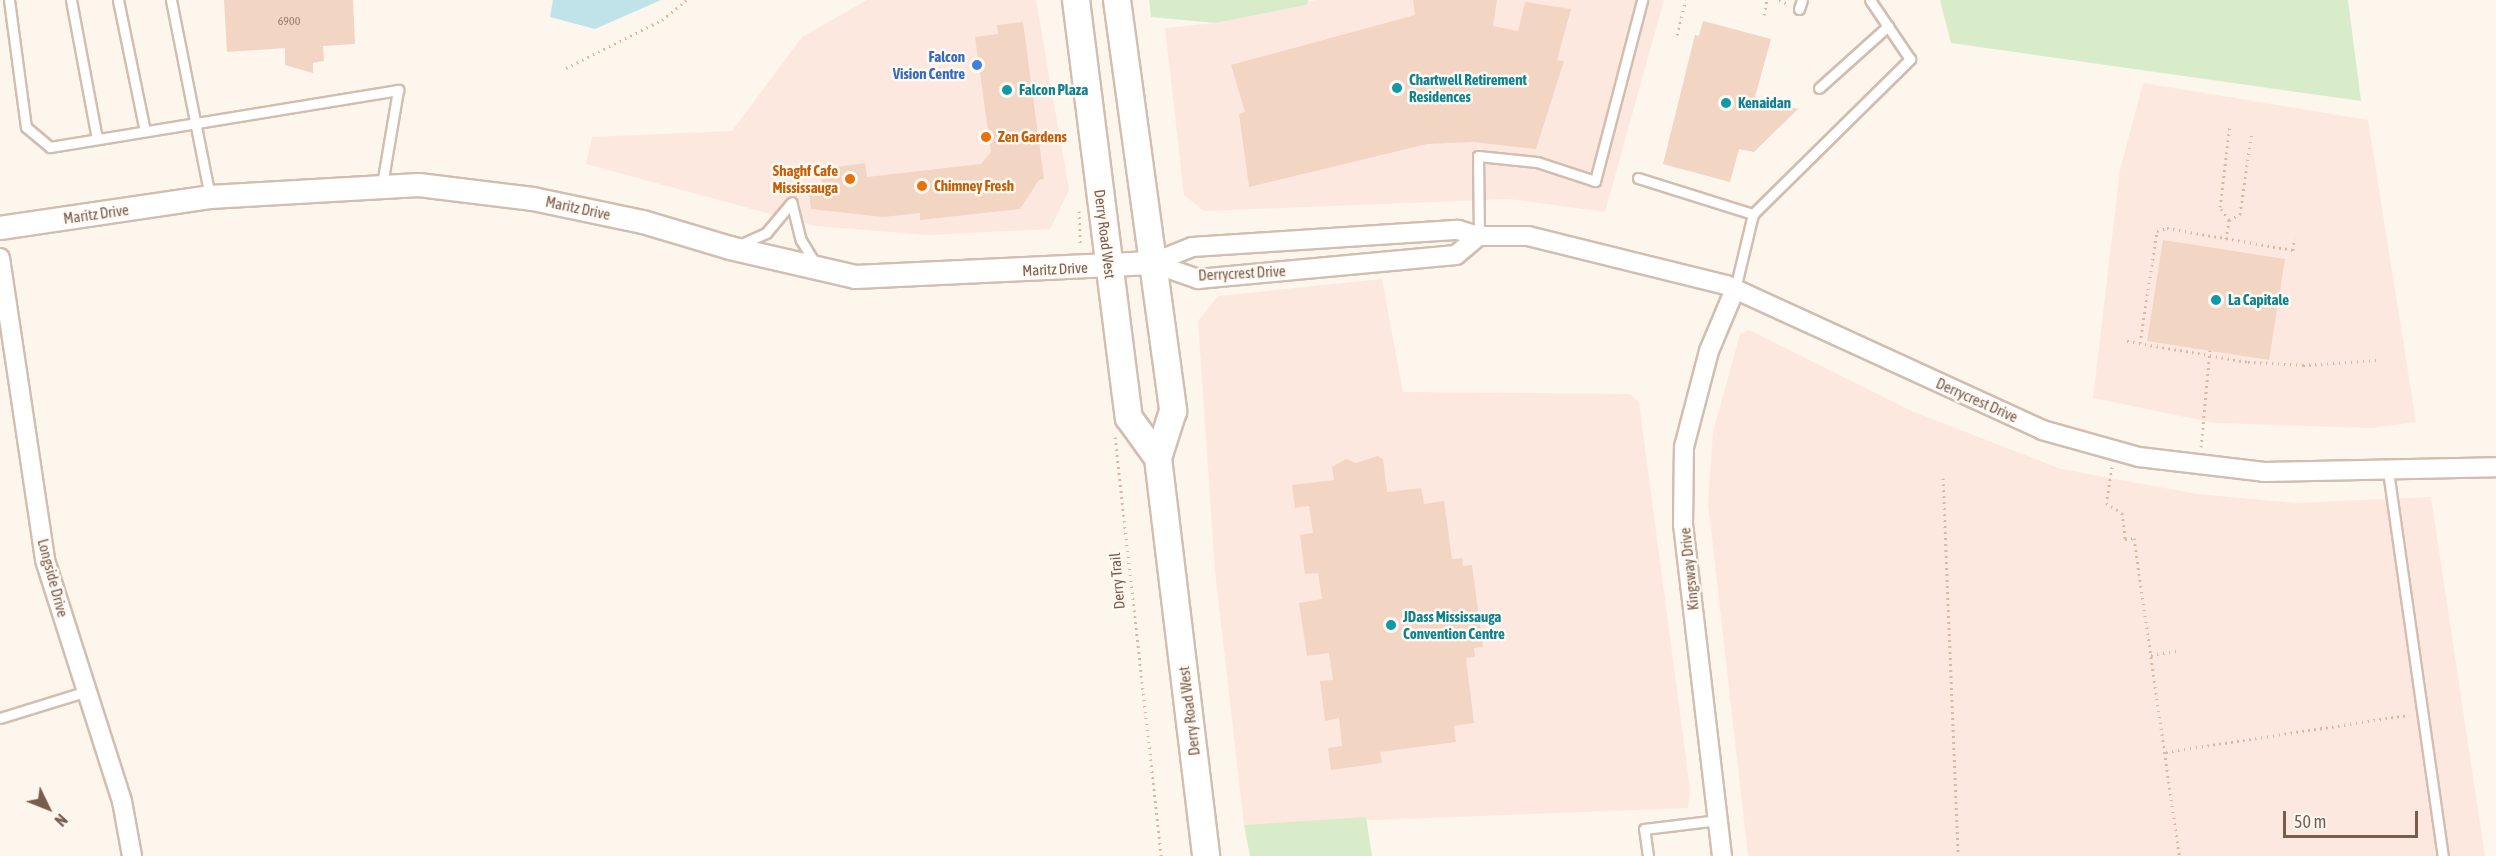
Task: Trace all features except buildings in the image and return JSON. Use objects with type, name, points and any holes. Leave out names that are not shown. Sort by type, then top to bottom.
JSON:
[{"type":"main road","name":"Derry Road West","points":[[1076,0],[1129,418],[1158,458]]},
{"type":"main road","name":"Derry Road West","points":[[1117,0],[1173,411],[1158,458],[1206,856]]},
{"type":"street","name":"Maritz Drive","points":[[0,228],[210,197],[382,185],[420,185],[533,199],[643,222],[822,272],[897,277],[1152,263]]},
{"type":"street","name":"Derrycrest Drive","points":[[1152,263],[1192,247],[1342,241],[1458,230],[1479,236],[1528,236],[1629,258],[1735,289],[2042,430],[2117,451],[2264,472],[2496,467]]},
{"type":"street","name":"Derrycrest Drive","points":[[1152,263],[1198,279],[1456,255],[1479,236]]},
{"type":"street","name":"Longside Drive","points":[[0,258],[45,560],[122,801],[132,856]]},
{"type":"street","name":"Kingsway Drive","points":[[1722,856],[1683,525],[1684,447],[1709,351],[1735,289]]},
{"type":"lane","points":[[9,0],[26,127],[50,147],[398,90],[382,185]]},
{"type":"lane","points":[[71,0],[97,140]]},
{"type":"lane","points":[[118,0],[145,131]]},
{"type":"lane","points":[[171,0],[210,197]]},
{"type":"lane","points":[[1479,236],[1478,156],[1537,162],[1595,182],[1642,0]]},
{"type":"lane","points":[[1735,289],[1753,214],[1910,59],[1870,0]]},
{"type":"lane","points":[[1819,88],[1888,26]]},
{"type":"lane","points":[[1638,178],[1753,214]]},
{"type":"lane","points":[[730,248],[766,233],[792,202],[801,240],[822,272]]},
{"type":"lane","points":[[2388,471],[2443,856]]},
{"type":"lane","points":[[0,718],[87,691]]},
{"type":"lane","points":[[1648,856],[1644,830],[1718,820]]},
{"type":"path","points":[[566,68],[662,20],[687,0]]},
{"type":"path","points":[[1677,35],[1686,0]]},
{"type":"path","points":[[1764,15],[1767,0]]},
{"type":"path","points":[[2226,239],[2229,220],[2220,207],[2230,126]]},
{"type":"path","points":[[2229,220],[2240,214],[2252,131]]},
{"type":"path","points":[[2140,344],[2154,233],[2167,228],[2293,250],[2294,238]]},
{"type":"path","points":[[2127,340],[2210,357],[2303,365],[2378,360]]},
{"type":"path","points":[[2200,464],[2210,350]]},
{"type":"path","name":"Derry Trail","points":[[1115,432],[1161,856]]},
{"type":"path","points":[[2117,451],[2106,503],[2122,513],[2125,539],[2134,538],[2179,856]]},
{"type":"path","points":[[1943,478],[1958,856]]},
{"type":"path","points":[[2151,655],[2177,651]]},
{"type":"path","points":[[2165,752],[2422,713]]},
{"type":"shaded area","points":[[867,0],[1036,0],[1069,190],[1050,229],[929,235],[815,226],[586,164],[592,137],[732,131],[802,37]]},
{"type":"shaded area","points":[[1316,0],[1664,0],[1605,212],[1509,199],[1204,211],[1184,195],[1165,28],[1215,23]]},
{"type":"shaded area","points":[[2143,83],[2368,120],[2416,422],[2371,428],[2214,423],[2093,398],[2120,170]]},
{"type":"shaded area","points":[[1382,279],[1403,392],[1630,394],[1639,402],[1690,789],[1688,808],[1244,825],[1215,571],[1198,321],[1218,296]]},
{"type":"shaded area","points":[[1749,330],[1914,412],[2061,469],[2197,494],[2295,503],[2431,497],[2485,856],[1748,856],[1708,503],[1713,432],[1740,334]]},
{"type":"green space","points":[[1149,0],[1309,0],[1306,5],[1215,23],[1151,17]]},
{"type":"green space","points":[[1940,0],[2348,0],[2361,101],[1951,43]]},
{"type":"green space","points":[[1366,817],[1372,856],[1250,856],[1244,825]]},
{"type":"water","points":[[553,0],[661,0],[595,29],[550,17]]},
{"type":"place","name":"Falcon Vision Centre","points":[[977,65]]},
{"type":"place","name":"Chartwell Retirement Residences","points":[[1397,88]]},
{"type":"place","name":"Falcon Plaza","points":[[1007,90]]},
{"type":"place","name":"Kenaidan","points":[[1726,103]]},
{"type":"place","name":"Zen Gardens","points":[[986,137]]},
{"type":"place","name":"Shaghf Cafe Mississauga","points":[[850,179]]},
{"type":"place","name":"Chimney Fresh","points":[[922,186]]},
{"type":"place","name":"La Capitale","points":[[2216,300]]},
{"type":"place","name":"JDass Mississauga Convention Centre","points":[[1391,625]]}]
